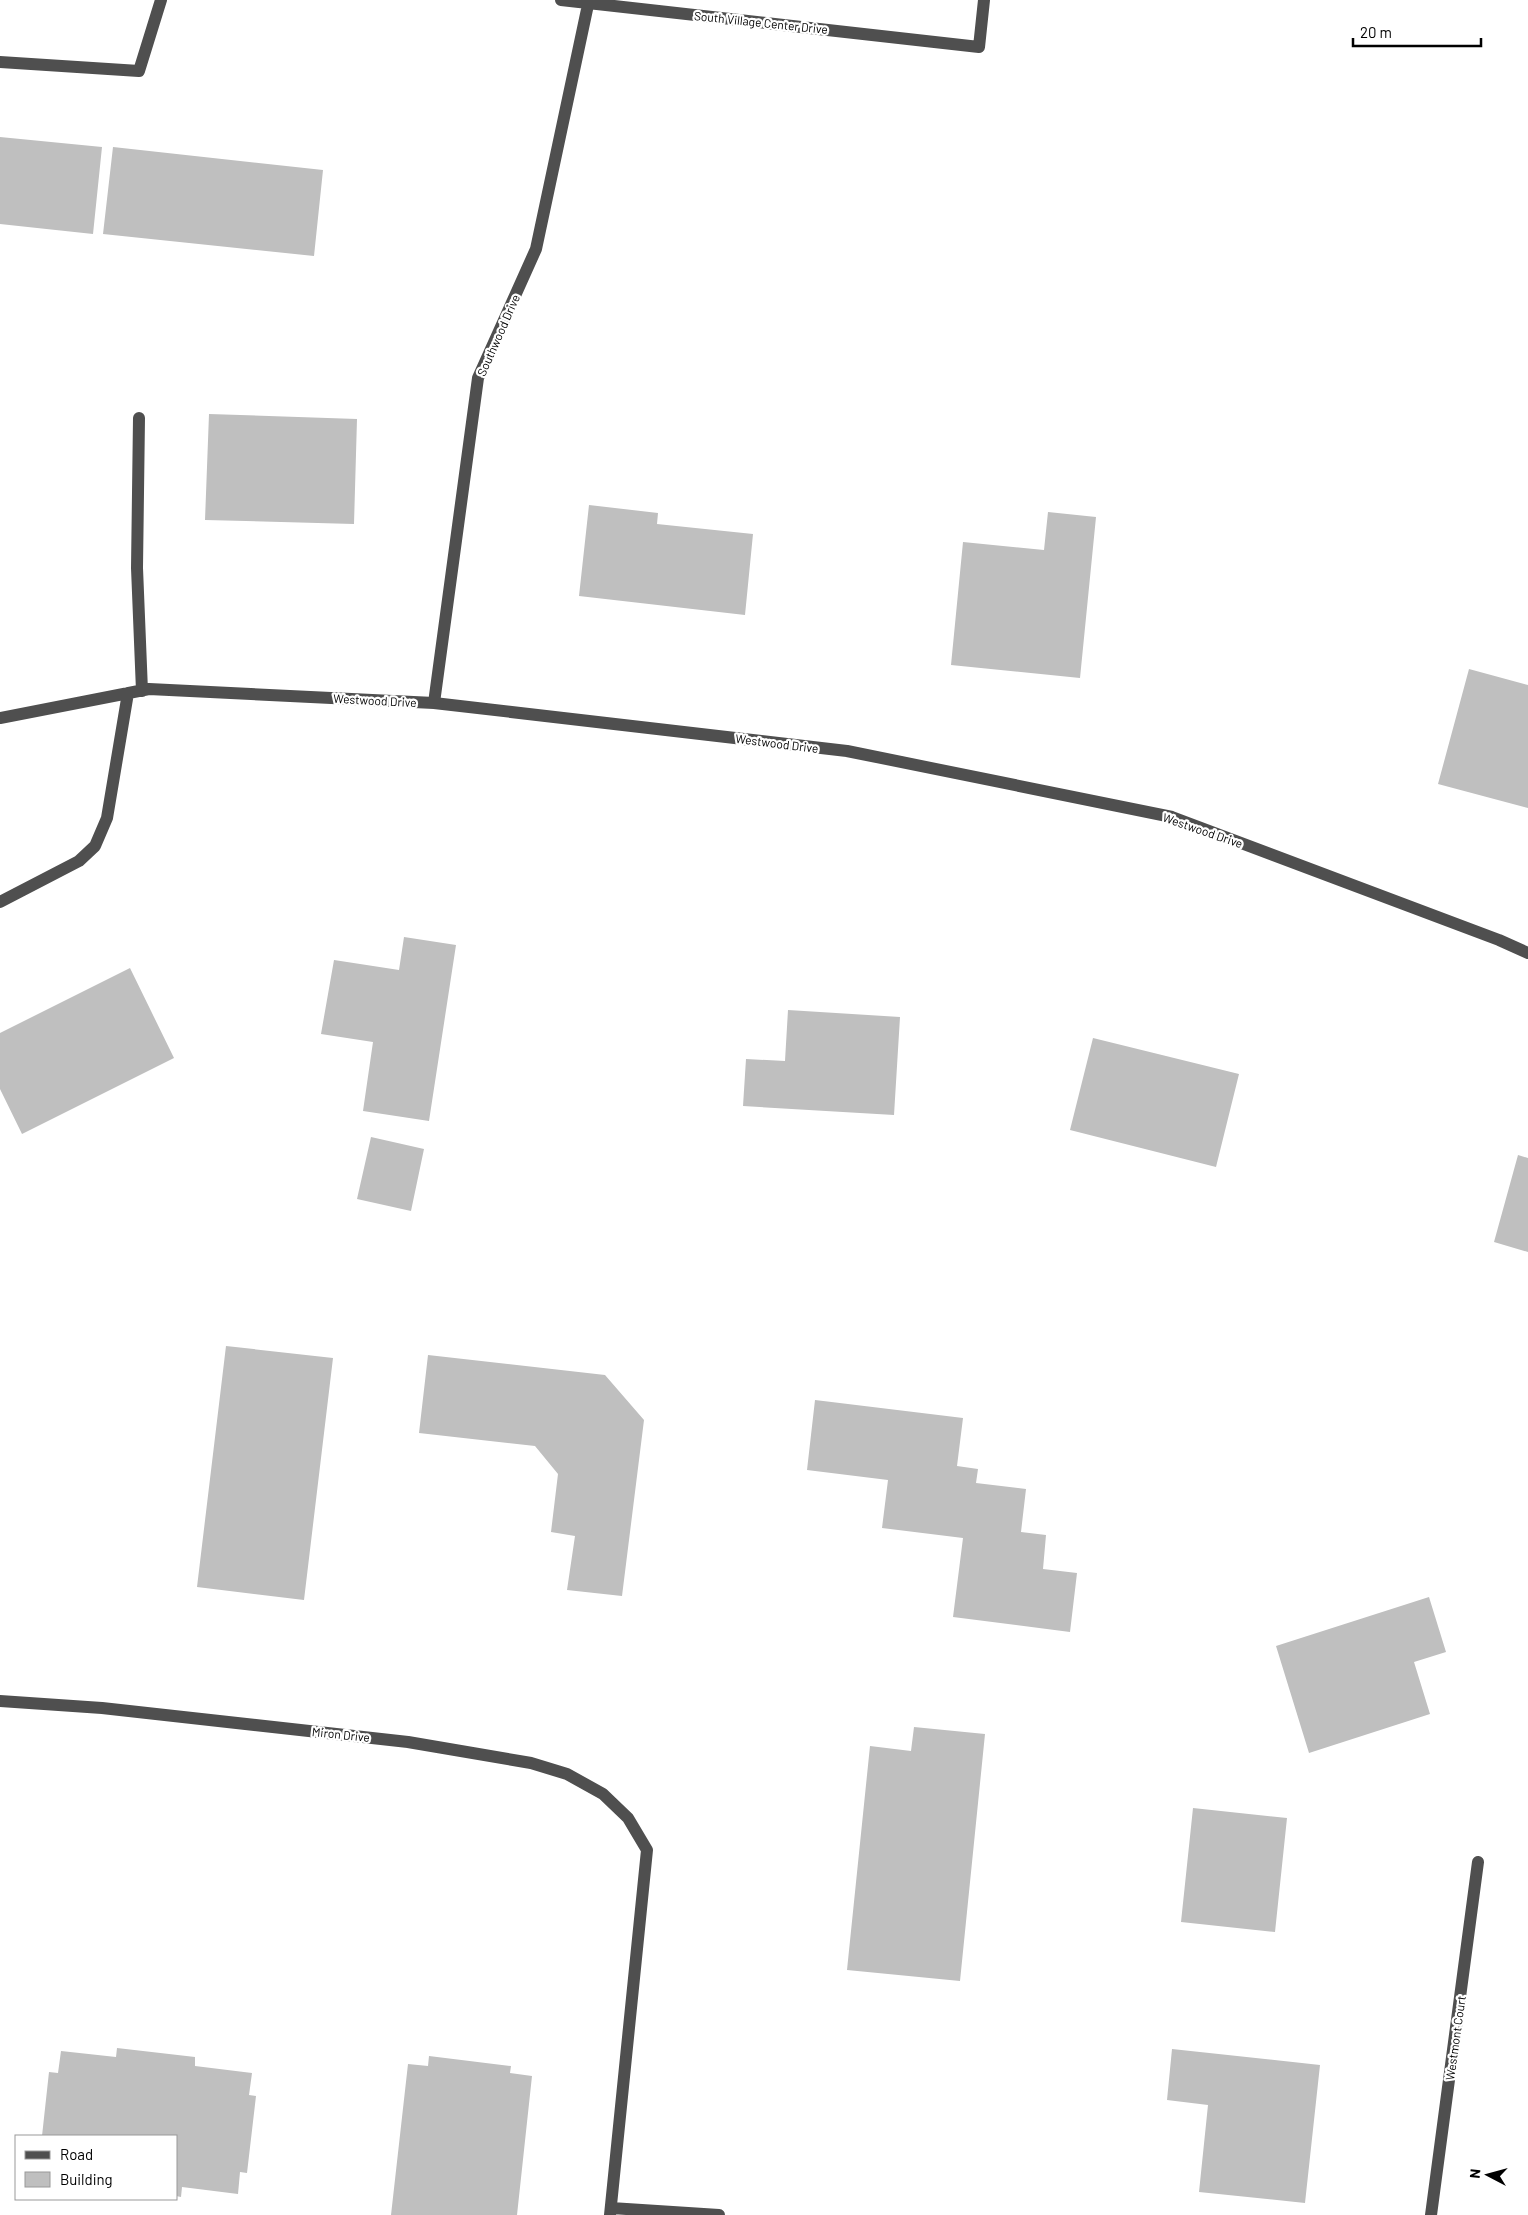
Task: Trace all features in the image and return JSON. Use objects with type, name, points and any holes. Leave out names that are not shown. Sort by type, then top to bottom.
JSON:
[{"type":"street","points":[[0,62],[139,72],[161,0]]},
{"type":"street","name":"South Village Center Drive","points":[[561,0],[589,1],[979,47],[984,0]]},
{"type":"street","name":"Southwood Drive","points":[[434,703],[478,378],[536,249],[589,1]]},
{"type":"street","points":[[139,418],[137,568],[142,691]]},
{"type":"street","name":"Westwood Drive","points":[[0,718],[149,689],[434,703],[847,751],[1172,817],[1499,940],[1528,953]]},
{"type":"street","points":[[0,902],[80,862],[95,846],[107,818],[128,694]]},
{"type":"street","name":"Miron Drive","points":[[0,1701],[102,1708],[408,1742],[531,1763],[567,1774],[603,1794],[628,1818],[647,1850],[610,2211]]},
{"type":"street","name":"Westmont Court","points":[[1431,2215],[1478,1862]]},
{"type":"street","points":[[610,2211],[719,2215]]},
{"type":"building","points":[[0,137],[102,147],[93,234],[0,224]]},
{"type":"building","points":[[113,147],[323,170],[314,256],[103,234]]},
{"type":"building","points":[[209,414],[357,419],[354,524],[205,520]]},
{"type":"building","points":[[589,505],[658,513],[657,524],[753,534],[745,615],[579,596]]},
{"type":"building","points":[[1048,512],[1096,517],[1080,678],[951,665],[963,542],[1044,550]]},
{"type":"building","points":[[1469,669],[1528,685],[1528,808],[1438,784]]},
{"type":"building","points":[[404,937],[456,945],[429,1121],[363,1111],[373,1042],[321,1034],[334,960],[399,970]]},
{"type":"building","points":[[130,968],[174,1058],[22,1134],[0,1089],[0,1033]]},
{"type":"building","points":[[788,1010],[900,1017],[894,1115],[743,1106],[746,1059],[785,1061]]},
{"type":"building","points":[[1093,1038],[1239,1074],[1216,1167],[1070,1130]]},
{"type":"building","points":[[371,1137],[424,1149],[411,1211],[357,1199]]},
{"type":"building","points":[[1518,1155],[1528,1158],[1528,1252],[1494,1242]]},
{"type":"building","points":[[226,1346],[333,1358],[304,1600],[197,1587]]},
{"type":"building","points":[[428,1355],[605,1375],[644,1420],[622,1596],[567,1590],[575,1536],[551,1532],[558,1474],[535,1446],[419,1433]]},
{"type":"building","points":[[815,1400],[963,1418],[957,1466],[978,1469],[976,1483],[1026,1489],[1021,1532],[1046,1535],[1043,1569],[1077,1573],[1070,1632],[953,1617],[963,1538],[882,1528],[888,1480],[807,1470]]},
{"type":"building","points":[[1429,1597],[1446,1652],[1414,1662],[1430,1714],[1309,1753],[1276,1646]]},
{"type":"building","points":[[914,1727],[985,1734],[960,1981],[847,1970],[870,1746],[911,1751]]},
{"type":"building","points":[[1193,1808],[1287,1818],[1275,1932],[1181,1922]]},
{"type":"building","points":[[117,2048],[195,2057],[195,2066],[252,2073],[249,2095],[256,2096],[247,2173],[240,2172],[238,2194],[182,2187],[181,2197],[178,2196],[178,2135],[42,2135],[49,2072],[58,2073],[61,2051],[116,2057]]},
{"type":"building","points":[[1172,2049],[1320,2065],[1305,2203],[1199,2192],[1208,2105],[1167,2100]]},
{"type":"building","points":[[429,2056],[511,2066],[510,2073],[532,2076],[517,2215],[391,2215],[408,2064],[428,2066]]}]
